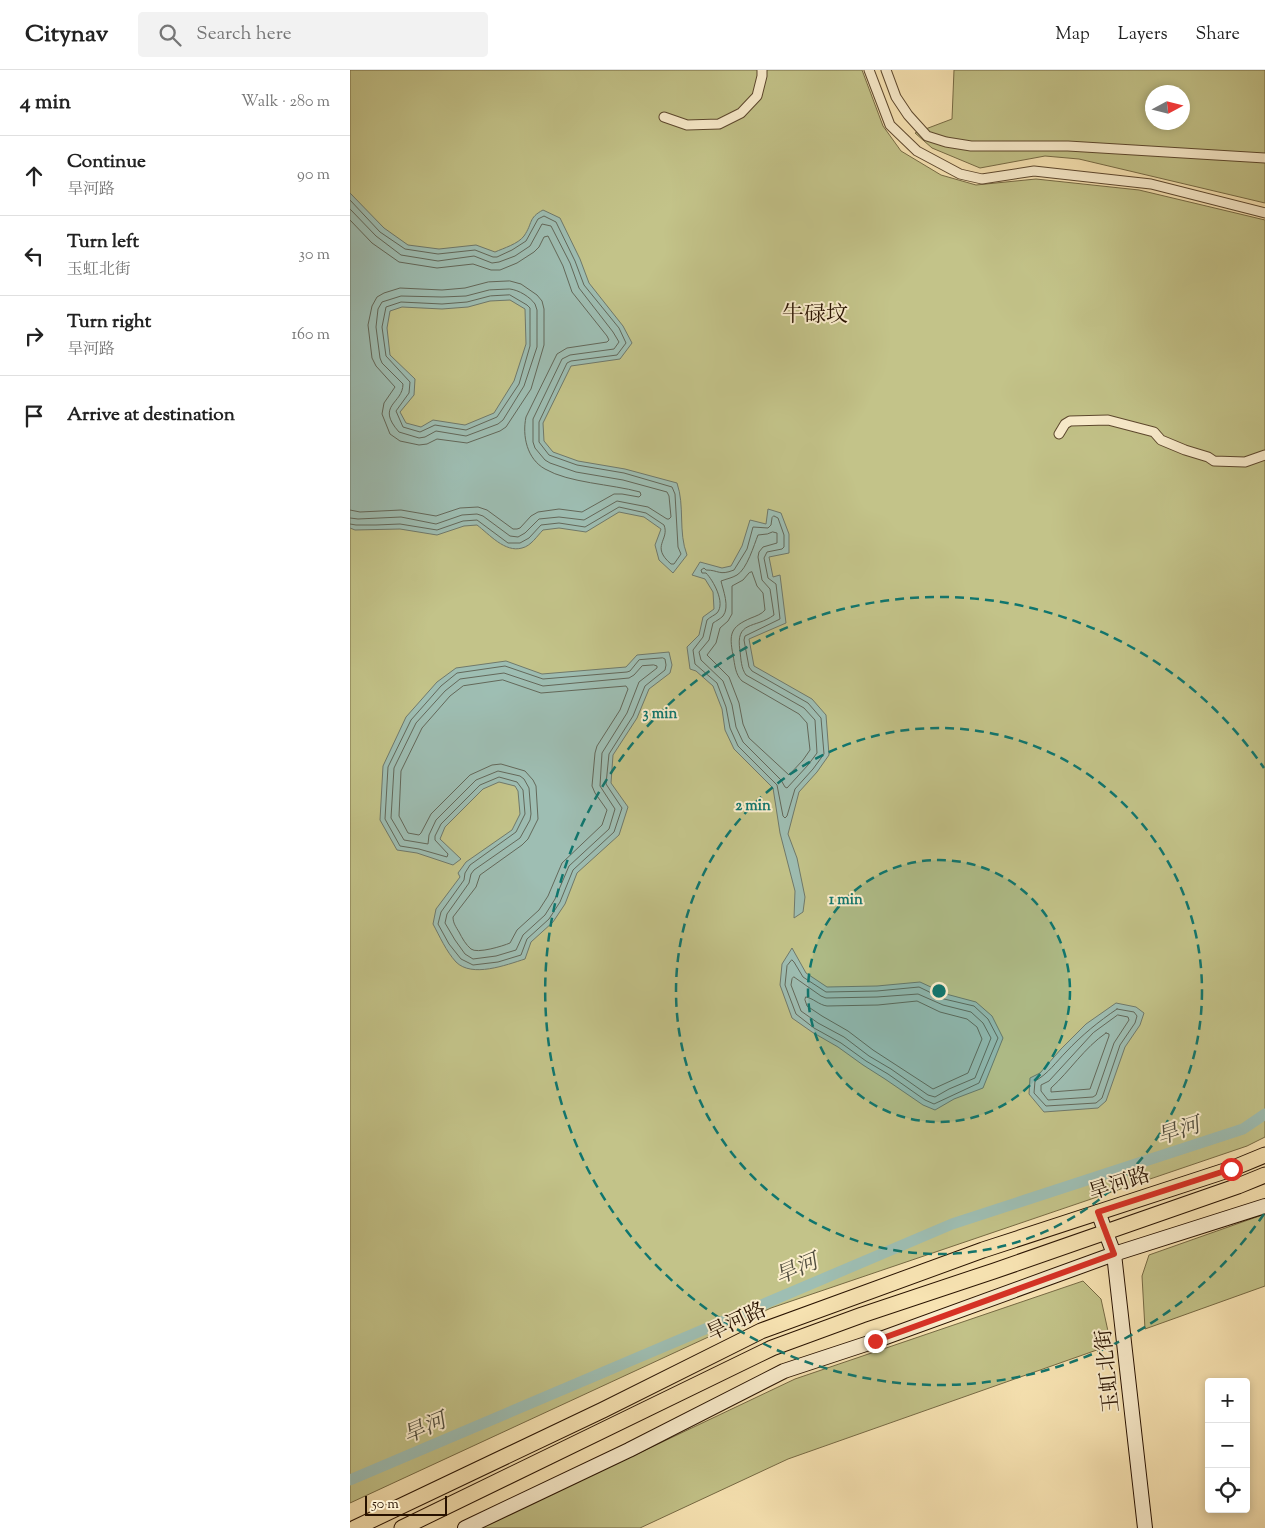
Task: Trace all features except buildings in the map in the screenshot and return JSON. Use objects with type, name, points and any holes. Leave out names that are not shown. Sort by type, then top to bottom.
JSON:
[{"type":"main road","name":"旱河路","points":[[355,1528],[603,1410],[761,1331],[984,1250],[1231,1169],[1265,1154]]},
{"type":"main road","name":"旱河路","points":[[402,1528],[772,1348],[1265,1175]]},
{"type":"street","points":[[664,117],[686,125],[719,124],[741,113],[757,96],[762,70]]},
{"type":"street","points":[[869,70],[890,125],[917,151],[960,174],[982,180],[1034,171],[1150,184],[1265,213]]},
{"type":"street","points":[[886,70],[896,97],[908,115],[927,136],[946,142],[971,146],[1068,146],[1265,158]]},
{"type":"street","points":[[1059,434],[1065,424],[1070,421],[1108,420],[1154,432],[1161,440],[1208,457],[1214,461],[1245,462],[1265,455]]},
{"type":"street","points":[[1231,1169],[1238,1186]]},
{"type":"street","points":[[465,1528],[629,1450],[784,1371],[875,1341],[1114,1254],[1265,1206]]},
{"type":"street","name":"玉虹北街","points":[[1098,1212],[1114,1254],[1145,1528]]},
{"type":"street","points":[[434,1491],[442,1509]]},
{"type":"green space","points":[[350,70],[862,70],[883,126],[901,151],[941,175],[976,185],[1036,179],[1139,190],[1265,220],[1265,1137],[1247,1146],[771,1308],[350,1503]]},
{"type":"green space","points":[[954,70],[1265,70],[1265,203],[1079,159],[1045,156],[980,168],[932,148],[915,133],[952,119]]},
{"type":"green space","points":[[1265,1214],[1265,1286],[1145,1329],[1142,1276],[1149,1255]]},
{"type":"green space","points":[[1083,1281],[1101,1299],[1111,1345],[788,1459],[640,1528],[481,1528],[795,1379]]},
{"type":"water","points":[[350,193],[384,228],[408,245],[439,249],[476,245],[495,252],[511,246],[521,239],[533,218],[543,210],[560,218],[580,259],[589,283],[623,326],[632,343],[620,359],[571,366],[543,423],[544,441],[553,452],[578,461],[625,469],[677,483],[681,501],[684,546],[687,555],[673,573],[659,560],[655,545],[661,529],[644,517],[619,512],[586,532],[559,528],[543,530],[534,541],[522,548],[516,549],[509,548],[498,542],[477,525],[464,526],[437,535],[400,529],[355,530],[350,528]],"holes":[[[510,300],[525,309],[526,344],[514,381],[494,413],[465,425],[433,420],[421,427],[406,423],[400,412],[414,395],[415,379],[390,355],[387,328],[390,311],[402,307],[442,309],[468,307],[490,301]]]},
{"type":"water","points":[[768,509],[781,513],[789,534],[789,553],[769,557],[773,577],[780,575],[786,623],[749,639],[754,666],[812,699],[826,715],[829,755],[799,792],[788,834],[797,858],[805,897],[803,912],[794,918],[795,891],[780,833],[773,788],[734,749],[725,730],[722,709],[713,686],[696,671],[690,669],[687,647],[699,635],[703,617],[714,609],[713,592],[705,579],[692,575],[700,562],[722,568],[731,566],[742,546],[750,520],[766,524]]},
{"type":"water","points":[[669,652],[672,665],[670,673],[649,689],[637,718],[613,755],[611,783],[628,807],[619,835],[577,873],[565,904],[553,922],[531,942],[525,959],[489,969],[480,970],[463,967],[449,953],[433,924],[436,909],[460,877],[458,873],[466,862],[512,830],[520,814],[518,791],[515,786],[499,782],[483,789],[445,827],[440,839],[461,859],[453,865],[417,853],[397,850],[380,820],[383,766],[406,717],[437,682],[456,668],[506,661],[542,674],[626,667],[637,655]]},
{"type":"water","points":[[792,948],[806,973],[827,987],[877,986],[920,982],[946,994],[976,1002],[992,1016],[1003,1038],[983,1088],[954,1099],[935,1110],[923,1105],[792,1018],[780,985],[782,964]]},
{"type":"water","points":[[1116,1003],[1136,1007],[1144,1013],[1140,1025],[1125,1047],[1106,1101],[1098,1108],[1044,1112],[1029,1094],[1030,1078],[1040,1073],[1086,1024]]},
{"type":"waterway","name":"旱河","points":[[350,1480],[952,1224],[1243,1129],[1265,1114]]},
{"type":"district","name":"牛碌坟","points":[[815,313]]},
{"type":"route","points":[[875,1341],[1114,1254],[1098,1212],[1231,1169]]}]
